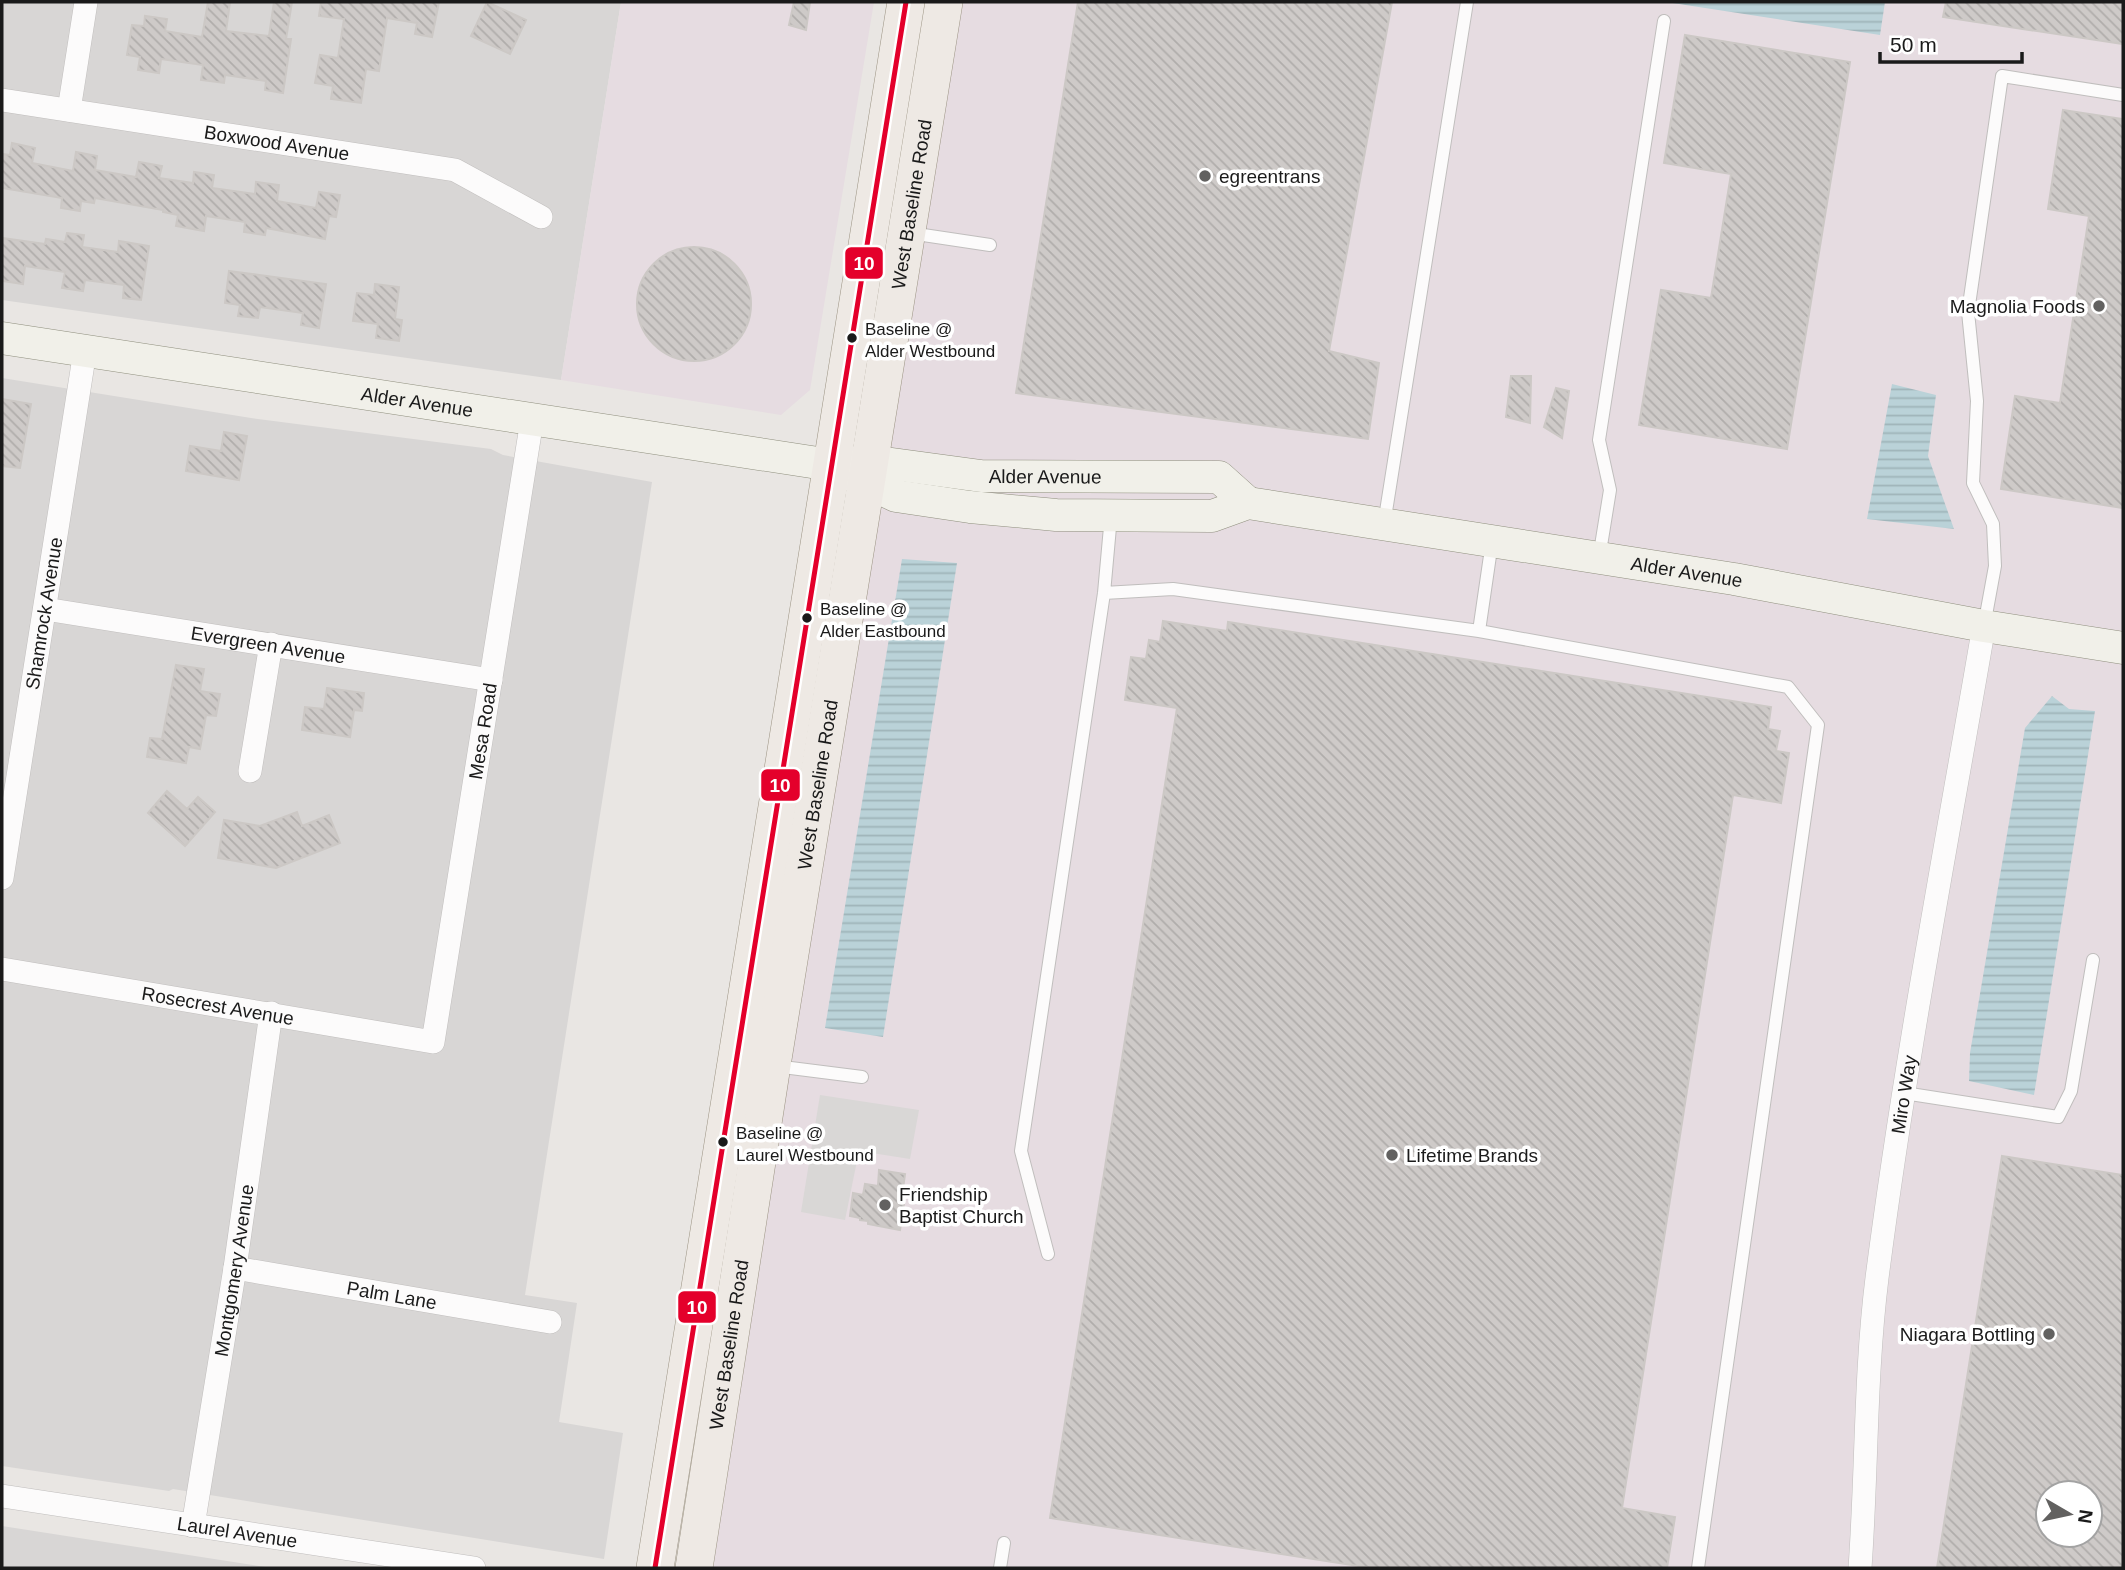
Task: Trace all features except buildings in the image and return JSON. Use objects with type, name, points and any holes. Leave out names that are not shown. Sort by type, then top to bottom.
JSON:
[{"type":"main road","points":[[655,1568],[906,2]]},
{"type":"main road","name":"West Baseline Road","points":[[694,1568],[772,1065],[944,2]]},
{"type":"main road","name":"Alder Avenue","points":[[2,338],[868,472],[981,476],[1219,477],[1248,503]]},
{"type":"main road","name":"Alder Avenue","points":[[868,472],[896,496],[970,507],[1056,515],[1212,516],[1248,503],[1734,579],[1984,626],[2123,648]]},
{"type":"street","points":[[69,110],[86,2]]},
{"type":"street","name":"Boxwood Avenue","points":[[2,100],[455,170],[541,217]]},
{"type":"street","name":"Shamrock Avenue","points":[[2,878],[85,351]]},
{"type":"street","name":"Mesa Road","points":[[433,1042],[532,420]]},
{"type":"street","name":"Evergreen Avenue","points":[[45,608],[491,680]]},
{"type":"street","name":"Miro Way","points":[[1860,1568],[1867,1376],[1877,1278],[1904,1093],[1984,626]]},
{"type":"street","points":[[250,771],[271,644]]},
{"type":"street","name":"Rosecrest Avenue","points":[[2,969],[433,1042]]},
{"type":"street","name":"Montgomery Avenue","points":[[193,1525],[235,1268],[271,1013]]},
{"type":"street","name":"Palm Lane","points":[[235,1268],[550,1322]]},
{"type":"street","name":"Laurel Avenue","points":[[2,1496],[474,1568]]},
{"type":"lane","points":[[1384,525],[1467,2]]},
{"type":"lane","points":[[1599,558],[1609,490],[1599,440],[1664,21]]},
{"type":"lane","points":[[1984,626],[1995,566],[1993,524],[1973,483],[1977,401],[1968,312],[2002,76],[2123,95]]},
{"type":"lane","points":[[907,233],[990,245]]},
{"type":"lane","points":[[1048,1254],[1021,1151],[1104,593],[1111,516]]},
{"type":"lane","points":[[1479,631],[1492,542]]},
{"type":"lane","points":[[1104,593],[1173,589],[1479,631],[1788,687],[1818,725],[1698,1568]]},
{"type":"lane","points":[[1904,1093],[2058,1117],[2071,1091],[2093,960]]},
{"type":"lane","points":[[772,1065],[862,1077]]},
{"type":"lane","points":[[1000,1568],[1004,1544]]},
{"type":"shaded area","points":[[2,2],[621,2],[561,380],[2,300]]},
{"type":"shaded area","points":[[621,2],[874,2],[810,390],[781,415],[561,380]]},
{"type":"shaded area","points":[[955,2],[2123,2],[2123,1568],[713,1568]]},
{"type":"shaded area","points":[[2,378],[251,418],[491,449],[503,455],[652,482],[525,1295],[577,1303],[559,1422],[623,1433],[604,1559],[173,1489],[169,1491],[2,1466]]},
{"type":"shaded area","points":[[820,1095],[919,1110],[910,1159],[859,1151],[845,1220],[801,1212]]},
{"type":"shaded area","points":[[2,1526],[272,1568],[2,1568]]},
{"type":"water","points":[[1666,2],[1885,2],[1880,35]]},
{"type":"water","points":[[1892,384],[1936,395],[1928,456],[1954,529],[1867,519]]},
{"type":"water","points":[[902,559],[957,563],[883,1037],[825,1028]]},
{"type":"water","points":[[2052,696],[2069,709],[2095,711],[2034,1095],[1969,1081],[1970,1053],[2025,728]]},
{"type":"transit line","name":"10","points":[[655,1568],[906,2]]},
{"type":"place","name":"egreentrans","points":[[1205,176]]},
{"type":"place","name":"Magnolia Foods","points":[[2099,306]]},
{"type":"place","name":"Baseline @ Alder Westbound","points":[[852,338]]},
{"type":"place","name":"Baseline @ Alder Eastbound","points":[[807,618]]},
{"type":"place","name":"Baseline @ Laurel Westbound","points":[[723,1142]]},
{"type":"place","name":"Lifetime Brands","points":[[1392,1155]]},
{"type":"place","name":"Friendship Baptist Church","points":[[885,1205]]},
{"type":"place","name":"Niagara Bottling","points":[[2049,1334]]}]
